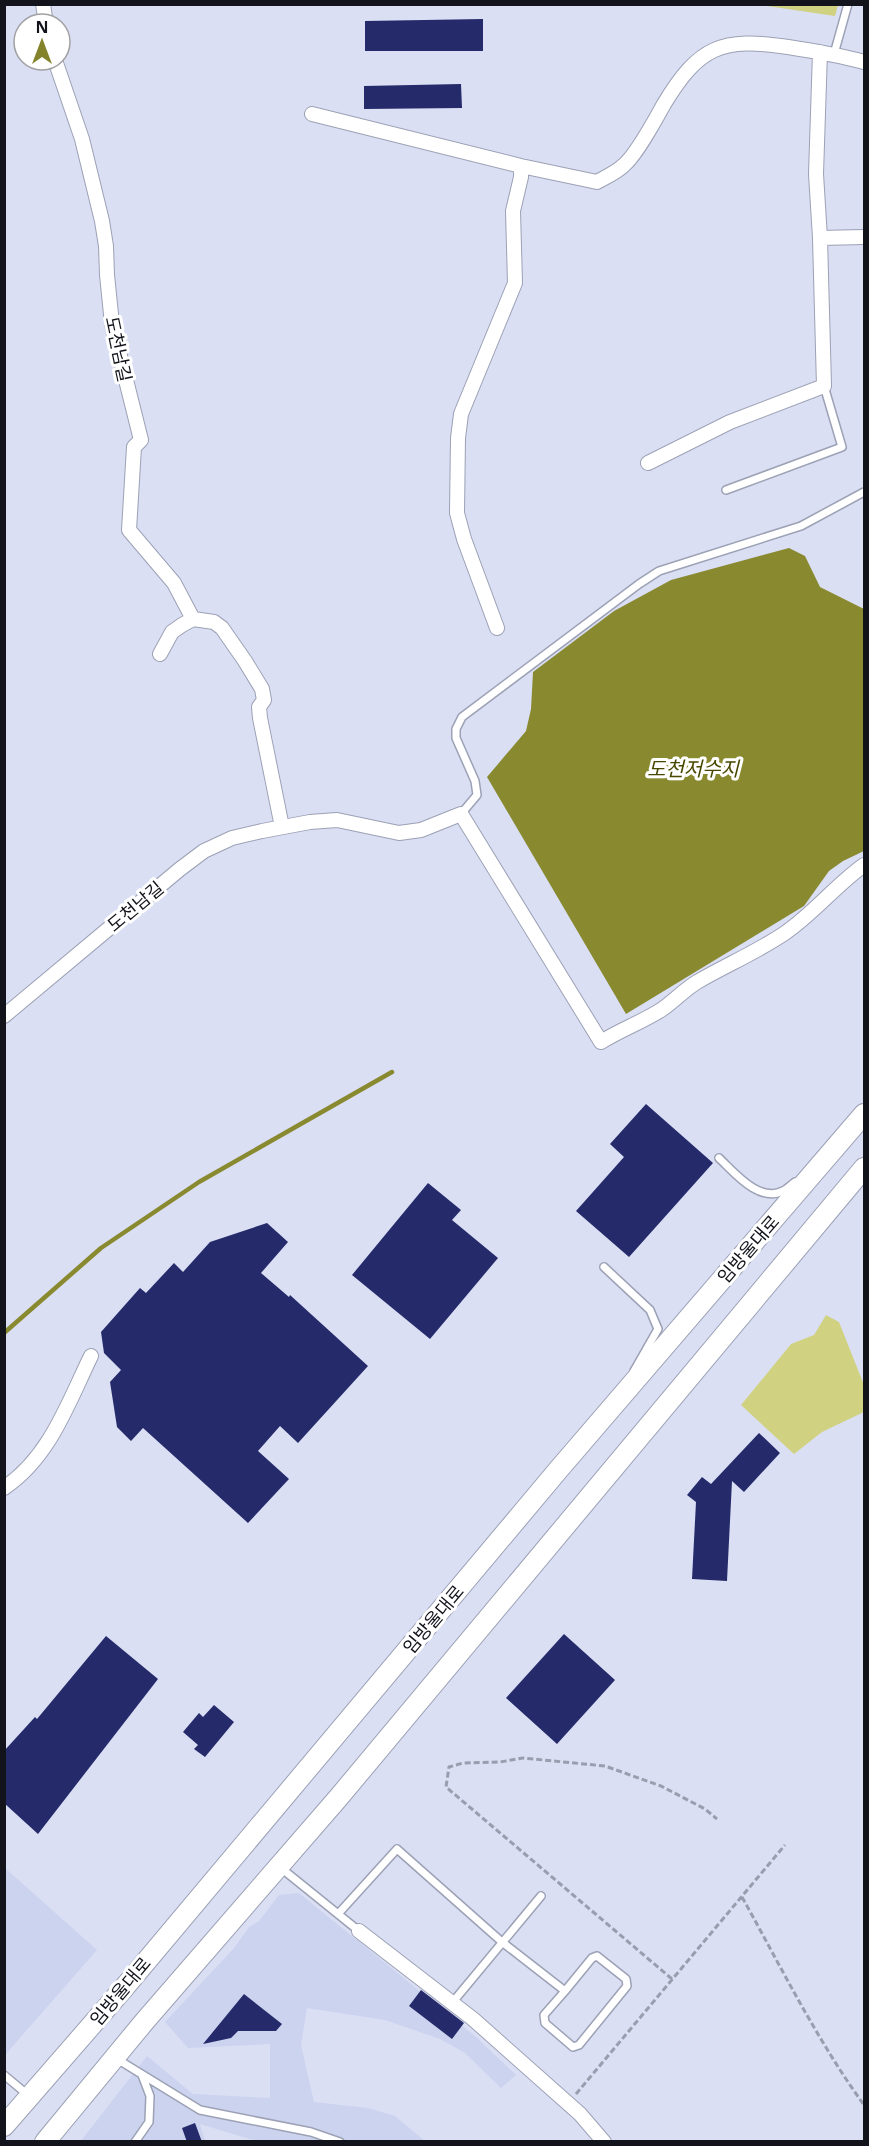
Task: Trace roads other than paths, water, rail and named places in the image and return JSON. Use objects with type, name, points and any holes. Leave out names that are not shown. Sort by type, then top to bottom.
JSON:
[{"type":"main road","name":"임방울대로","points":[[4,2126],[625,1392],[864,1114]]},
{"type":"main road","name":"임방울대로","points":[[47,2140],[114,2058],[347,1788],[864,1168]]},
{"type":"street","points":[[312,114],[521,166],[597,182],[625,165],[647,134],[679,80],[699,59],[724,46],[737,42],[759,42],[834,54],[864,62]]},
{"type":"street","points":[[648,463],[730,422],[824,386],[816,174],[820,52]]},
{"type":"street","name":"도천남길","points":[[59,72],[82,139],[102,221],[112,324],[141,440],[134,447],[129,530],[174,583],[193,619]]},
{"type":"street","points":[[497,628],[464,539],[457,513],[458,438],[461,414],[514,283],[513,211],[521,177],[521,166]]},
{"type":"street","points":[[820,238],[864,237]]},
{"type":"street","points":[[160,654],[172,632],[193,619],[214,622],[222,628],[262,689],[264,700],[259,707],[260,718],[282,827]]},
{"type":"street","points":[[461,814],[601,1042],[622,1029],[643,1021],[664,1008],[695,983],[784,934],[864,865]]},
{"type":"street","name":"도천남길","points":[[4,1016],[204,851],[232,838],[282,827],[337,820],[399,832],[421,830],[461,814]]},
{"type":"street","points":[[4,1488],[31,1466],[46,1448],[91,1356]]},
{"type":"street","points":[[359,1931],[473,2019],[580,2115],[604,2142]]},
{"type":"lane","points":[[834,54],[848,4]]},
{"type":"lane","points":[[726,490],[842,447],[824,386]]},
{"type":"lane","points":[[461,814],[477,795],[475,781],[456,738],[456,729],[462,717],[659,571],[801,526],[864,492]]},
{"type":"lane","points":[[719,1158],[752,1188],[767,1194],[783,1192],[830,1155]]},
{"type":"lane","points":[[604,1267],[650,1310],[658,1329],[653,1341],[637,1362],[625,1392]]},
{"type":"lane","points":[[338,1914],[397,1849],[502,1942],[565,1990]]},
{"type":"lane","points":[[279,1867],[359,1931]]},
{"type":"lane","points":[[452,2002],[541,1896]]},
{"type":"lane","points":[[597,1956],[626,1979],[627,1986],[579,2045],[573,2047],[545,2023],[544,2015],[565,1990],[592,1958],[597,1956]]},
{"type":"lane","points":[[114,2058],[200,2110],[311,2132],[340,2142]]},
{"type":"lane","points":[[4,2075],[30,2097]]},
{"type":"lane","points":[[135,2142],[149,2122],[150,2096],[142,2075]]},
{"type":"water","name":"도천저수지","points":[[789,548],[805,556],[820,587],[864,609],[864,851],[829,871],[804,906],[626,1014],[487,777],[526,731],[531,709],[533,672],[614,611],[671,580]]},
{"type":"waterway","points":[[4,1333],[101,1248],[199,1182],[392,1072]]}]
